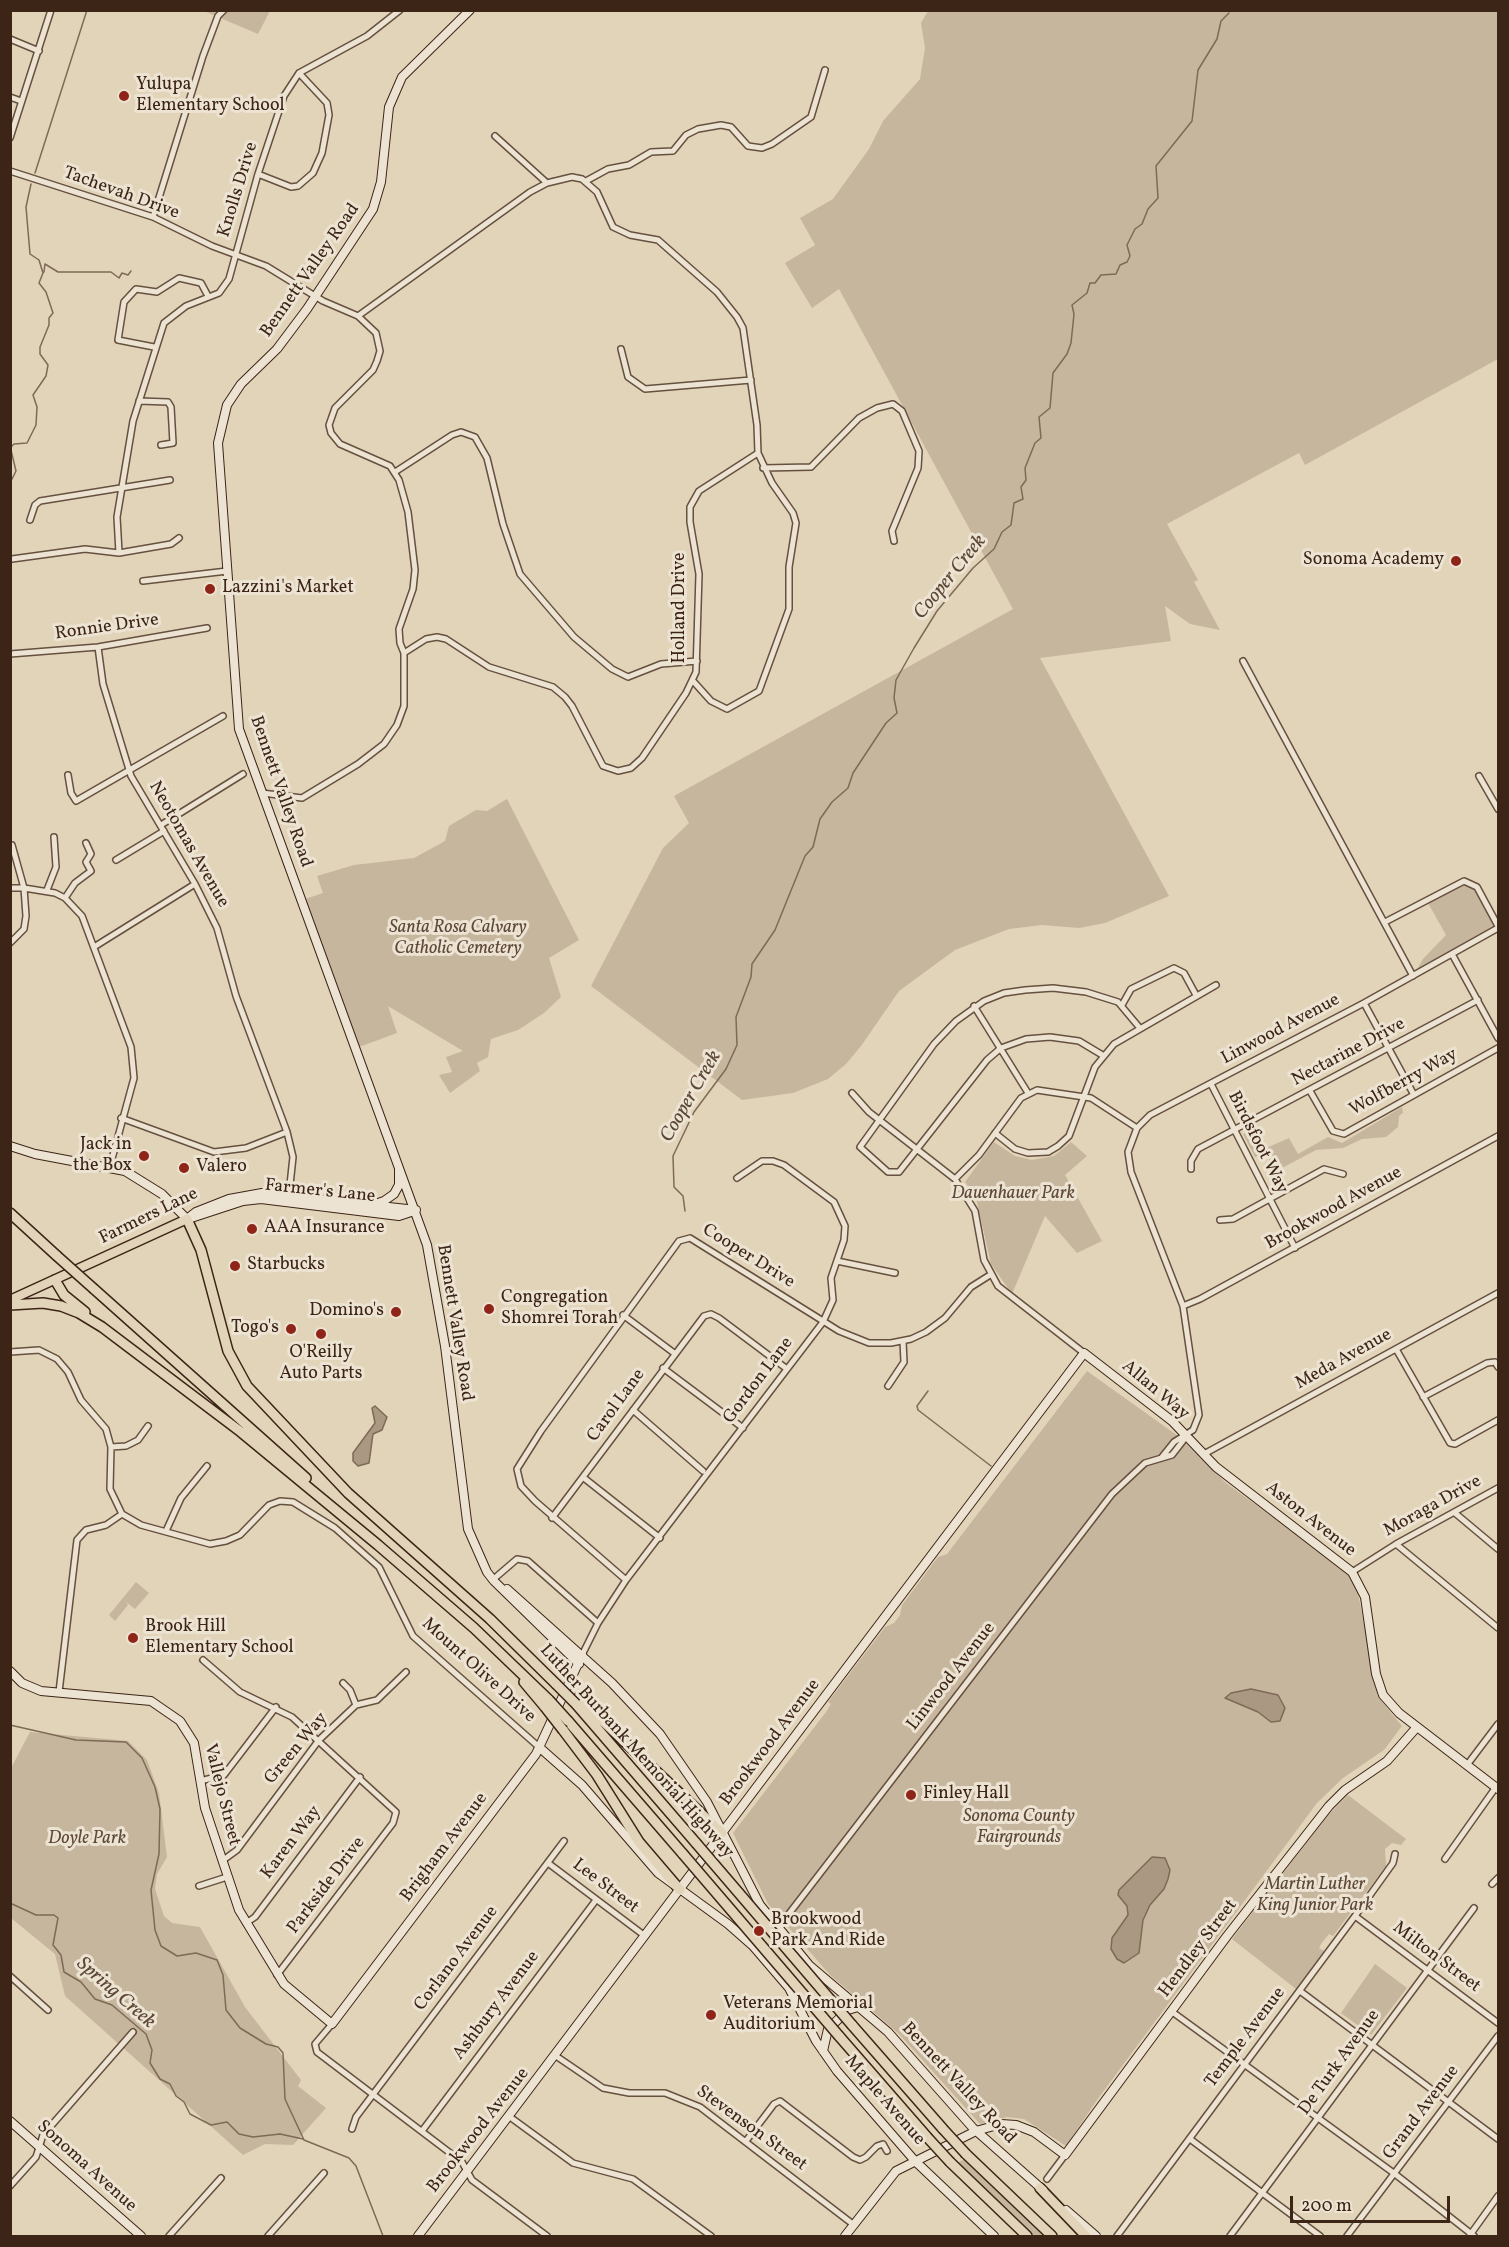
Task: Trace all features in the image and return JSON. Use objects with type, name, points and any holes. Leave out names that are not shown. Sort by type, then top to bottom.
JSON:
[{"type":"highway","points":[[10,1213],[378,1545]]},
{"type":"highway","name":"Luther Burbank Memorial Highway","points":[[187,1219],[203,1258],[228,1351],[247,1386],[342,1486],[577,1701],[696,1843],[943,2129],[1052,2236]]},
{"type":"highway","points":[[55,1280],[64,1295],[102,1327],[250,1439],[378,1545]]},
{"type":"highway","points":[[10,1305],[37,1303],[61,1306],[79,1313],[102,1327]]},
{"type":"highway","name":"Luther Burbank Memorial Highway","points":[[378,1545],[474,1628],[547,1704],[568,1721],[927,2137],[1026,2236]]},
{"type":"highway","points":[[577,1701],[722,1833]]},
{"type":"highway","points":[[547,1704],[563,1730],[597,1775],[639,1842],[680,1890]]},
{"type":"highway","points":[[1040,2188],[1086,2236]]},
{"type":"main road","name":"Farmers Lane","points":[[10,1300],[187,1219]]},
{"type":"street","points":[[10,138],[51,10]]},
{"type":"street","points":[[153,217],[203,56],[218,16],[224,10]]},
{"type":"street","name":"Knolls Drive","points":[[119,553],[117,517],[139,401],[154,347],[164,323],[186,306],[219,292],[230,279],[235,253],[258,174],[284,96],[299,73],[367,36],[400,10]]},
{"type":"street","name":"Bennett Valley Road","points":[[470,10],[402,77],[390,107],[381,182],[373,209],[316,297],[277,349],[241,384],[226,405],[218,442],[239,729],[416,1210],[435,1277],[466,1522],[490,1576],[515,1604],[579,1664]]},
{"type":"street","points":[[10,39],[39,51]]},
{"type":"street","points":[[586,181],[608,169],[629,165],[651,152],[673,151],[686,135],[698,129],[721,125],[731,127],[748,146],[762,148],[772,144],[811,117],[825,70]]},
{"type":"street","points":[[258,174],[291,187],[298,186],[313,173],[322,153],[329,115],[327,103],[299,73]]},
{"type":"street","points":[[10,97],[21,101]]},
{"type":"street","points":[[495,136],[547,183]]},
{"type":"street","name":"Tachevah Drive","points":[[10,171],[153,217],[212,246],[235,253],[266,267],[316,297],[358,316]]},
{"type":"street","points":[[262,793],[302,798],[358,764],[384,744],[397,726],[404,706],[404,654],[400,644],[399,629],[413,589],[415,570],[408,512],[395,472],[390,466],[340,444],[331,433],[329,425],[335,408],[373,370],[380,351],[376,333],[358,316],[530,192],[547,183],[572,177],[586,181],[597,192],[613,227],[630,235],[658,240],[727,302],[743,328],[758,453],[764,468],[793,513],[796,523],[789,567],[789,609],[759,691],[738,705],[721,708],[693,681]]},
{"type":"street","points":[[154,347],[118,340],[124,302],[136,290],[157,292],[179,278],[201,283],[208,296]]},
{"type":"street","points":[[621,349],[628,377],[645,389],[751,380]]},
{"type":"street","points":[[139,401],[168,402],[171,407],[173,443],[161,444]]},
{"type":"street","points":[[764,468],[811,467],[860,418],[878,408],[893,404],[902,411],[920,452],[918,468],[892,531],[894,541]]},
{"type":"street","points":[[395,472],[408,461],[452,435],[461,432],[475,437],[487,458],[503,524],[520,573],[574,637],[612,669],[628,677],[661,664],[697,661]]},
{"type":"street","name":"Holland Drive","points":[[404,654],[426,639],[437,637],[446,639],[489,667],[553,687],[572,706],[596,757],[603,766],[618,771],[631,768],[642,758],[693,681],[697,661],[699,574],[690,522],[690,507],[699,491],[758,453]]},
{"type":"street","points":[[30,520],[35,505],[40,501],[170,480]]},
{"type":"street","points":[[12,559],[86,549],[119,553],[171,544],[180,538]]},
{"type":"street","points":[[143,581],[227,571]]},
{"type":"street","name":"Ronnie Drive","points":[[10,654],[98,647],[207,628]]},
{"type":"street","name":"Neotomas Avenue","points":[[98,647],[103,684],[129,770],[195,884],[217,928],[236,996],[287,1132],[292,1157],[289,1194]]},
{"type":"street","points":[[1243,661],[1413,975]]},
{"type":"street","points":[[68,775],[71,793],[76,801],[223,716]]},
{"type":"street","points":[[161,825],[243,774]]},
{"type":"street","points":[[1479,776],[1498,809]]},
{"type":"street","points":[[116,860],[164,831]]},
{"type":"street","points":[[47,890],[56,867],[54,837]]},
{"type":"street","points":[[65,898],[75,883],[91,871],[86,862],[91,854],[86,843]]},
{"type":"street","points":[[10,943],[24,929],[26,916],[24,888],[12,845]]},
{"type":"street","points":[[1385,922],[1464,881],[1476,887],[1498,927]]},
{"type":"street","points":[[94,947],[195,884]]},
{"type":"street","points":[[10,888],[47,890],[65,898],[82,916],[131,1047],[135,1066],[134,1078],[121,1118],[110,1166]]},
{"type":"street","name":"Linwood Avenue","points":[[778,1928],[1112,1494],[1140,1467],[1172,1455],[1197,1425],[1199,1415],[1183,1306],[1131,1172],[1128,1152],[1137,1128],[1150,1115],[1364,1003],[1498,927]]},
{"type":"street","points":[[1452,954],[1498,1038]]},
{"type":"street","points":[[1122,1005],[1131,989],[1174,968],[1184,973],[1196,995]]},
{"type":"street","points":[[995,1133],[1015,1149],[1037,1154],[1048,1152],[1069,1136],[1095,1067],[1114,1044],[1139,1027],[1216,985]]},
{"type":"street","points":[[1104,1056],[1079,1041],[1050,1037],[1026,1039],[1001,1047],[987,1060],[899,1172],[888,1172],[860,1147],[934,1044],[974,1006],[1004,993],[1053,988],[1103,995],[1122,1005],[1139,1027]]},
{"type":"street","name":"Nectarine Drive","points":[[1191,1169],[1191,1161],[1198,1149],[1234,1132],[1478,1000]]},
{"type":"street","points":[[1364,1003],[1414,1095]]},
{"type":"street","points":[[974,1006],[1028,1093]]},
{"type":"street","name":"Wolfberry Way","points":[[1310,1090],[1333,1131],[1344,1134],[1498,1048]]},
{"type":"street","name":"Birdsfoot Way","points":[[1210,1084],[1295,1248]]},
{"type":"street","points":[[956,1179],[1021,1098],[1037,1090],[1084,1096],[1137,1128]]},
{"type":"street","points":[[852,1094],[878,1119],[956,1179],[975,1210],[984,1260],[990,1275],[1001,1290],[1084,1353]]},
{"type":"street","points":[[121,1118],[214,1152],[246,1148],[287,1132]]},
{"type":"street","name":"Brookwood Avenue","points":[[1183,1306],[1295,1248],[1498,1136]]},
{"type":"street","points":[[10,1146],[43,1155],[110,1166],[151,1185],[187,1219]]},
{"type":"street","name":"Gordon Lane","points":[[582,1655],[598,1623],[626,1580],[823,1322],[833,1300],[831,1278],[844,1240],[845,1226],[834,1202],[773,1161],[762,1161],[737,1178]]},
{"type":"street","points":[[369,1205],[384,1201],[394,1194],[399,1185],[399,1162]]},
{"type":"street","points":[[1220,1220],[1233,1219],[1324,1169],[1343,1174]]},
{"type":"street","name":"Farmers Lane","points":[[187,1219],[211,1205],[241,1196],[289,1194],[416,1210]]},
{"type":"street","name":"Farmer's Lane","points":[[187,1219],[243,1202],[261,1199],[399,1216],[416,1210]]},
{"type":"street","name":"Cooper Drive","points":[[626,1580],[552,1518],[522,1487],[517,1476],[520,1461],[623,1315],[679,1241],[686,1237],[823,1322],[852,1338],[869,1342],[903,1341],[939,1324],[971,1287],[990,1275]]},
{"type":"street","points":[[837,1261],[896,1273]]},
{"type":"street","name":"Meda Avenue","points":[[1204,1454],[1498,1293]]},
{"type":"street","points":[[623,1315],[674,1353]]},
{"type":"street","name":"Carol Lane","points":[[552,1518],[584,1478],[674,1353],[701,1319],[707,1315],[719,1318],[787,1369]]},
{"type":"street","points":[[888,1386],[904,1362],[903,1341]]},
{"type":"street","points":[[1396,1349],[1450,1443],[1455,1444],[1498,1420]]},
{"type":"street","points":[[10,1352],[39,1350],[57,1359],[68,1372],[81,1400],[106,1429],[111,1447],[109,1483],[114,1502],[122,1514],[106,1525],[86,1530],[77,1540],[59,1692]]},
{"type":"street","name":"Brookwood Avenue","points":[[418,2236],[1084,1353]]},
{"type":"street","name":"Allan Way","points":[[1084,1353],[1172,1420],[1204,1454]]},
{"type":"street","points":[[1423,1398],[1490,1361],[1498,1367]]},
{"type":"street","points":[[663,1368],[743,1428]]},
{"type":"street","points":[[633,1410],[703,1471]]},
{"type":"street","points":[[111,1447],[126,1446],[138,1440],[148,1426]]},
{"type":"street","name":"Aston Avenue","points":[[1204,1454],[1216,1467],[1352,1572],[1365,1597],[1381,1690],[1390,1705],[1497,1788],[1445,1859]]},
{"type":"street","points":[[166,1531],[181,1498],[207,1466]]},
{"type":"street","points":[[584,1478],[660,1538]]},
{"type":"street","name":"Moraga Drive","points":[[1352,1572],[1396,1544],[1498,1488]]},
{"type":"street","name":"Mount Olive Drive","points":[[122,1514],[141,1525],[202,1543],[219,1543],[240,1535],[275,1503],[292,1502],[307,1510],[335,1528],[379,1567],[407,1628],[421,1643],[540,1747]]},
{"type":"street","points":[[1455,1513],[1498,1549]]},
{"type":"street","points":[[1396,1544],[1498,1628]]},
{"type":"street","points":[[496,1577],[517,1559],[528,1561],[598,1623]]},
{"type":"street","name":"Bennett Valley Road","points":[[484,1565],[624,1694],[660,1734],[707,1802],[760,1905],[819,1975],[896,2040],[976,2131],[1096,2236]]},
{"type":"street","name":"Brigham Avenue","points":[[373,2095],[315,2048],[540,1747],[582,1655]]},
{"type":"street","points":[[203,1660],[240,1692],[276,1707],[319,1740],[360,1777]]},
{"type":"street","name":"Vallejo Street","points":[[10,1671],[30,1688],[140,1698],[163,1708],[188,1732],[198,1760],[205,1808],[227,1877],[246,1923],[276,1975],[294,1994],[332,2024]]},
{"type":"street","name":"Green Way","points":[[222,1861],[237,1850],[319,1740],[356,1705],[377,1700],[406,1672]]},
{"type":"street","points":[[343,1683],[350,1690],[356,1705]]},
{"type":"street","points":[[200,1781],[224,1775],[276,1707]]},
{"type":"street","points":[[1467,1765],[1498,1724]]},
{"type":"street","name":"Hendley Street","points":[[1047,2179],[1171,2011],[1329,1806],[1345,1790],[1387,1761],[1417,1727]]},
{"type":"street","name":"Maple Avenue","points":[[540,1747],[582,1785],[652,1868],[735,1929],[759,1953],[792,1992],[823,2052],[915,2161],[994,2236]]},
{"type":"street","name":"Parkside Drive","points":[[276,1975],[393,1823],[396,1812],[360,1777]]},
{"type":"street","name":"Karen Way","points":[[246,1923],[255,1917],[360,1777]]},
{"type":"street","name":"Corlano Avenue","points":[[352,2129],[356,2117],[564,1841]]},
{"type":"street","name":"Temple Avenue","points":[[1118,2236],[1355,1916],[1391,1865],[1395,1854]]},
{"type":"street","name":"Lee Street","points":[[548,1863],[645,1936]]},
{"type":"street","points":[[199,1886],[227,1877]]},
{"type":"street","points":[[1492,1884],[1498,1878]]},
{"type":"street","name":"Ashbury Avenue","points":[[422,2131],[596,1900]]},
{"type":"street","name":"De Turk Avenue","points":[[1230,2236],[1474,1908]]},
{"type":"street","name":"Milton Street","points":[[1355,1916],[1498,2023]]},
{"type":"street","points":[[10,1976],[48,2010]]},
{"type":"street","points":[[1300,1991],[1498,2139]]},
{"type":"street","points":[[823,2052],[827,2031],[848,2010],[858,2007]]},
{"type":"street","points":[[1171,2011],[1395,2174],[1471,2236],[1498,2196]]},
{"type":"street","points":[[10,2186],[36,2157],[43,2135],[133,2032]]},
{"type":"street","name":"Grand Avenue","points":[[1347,2236],[1498,2036]]},
{"type":"street","name":"Stevenson Street","points":[[556,2056],[603,2088],[629,2093],[665,2093],[688,2101],[746,2141],[854,2225]]},
{"type":"street","points":[[373,2095],[462,2162],[471,2179],[547,2236]]},
{"type":"street","points":[[746,2141],[774,2104],[780,2101],[853,2157],[860,2160],[876,2146],[883,2144],[887,2151]]},
{"type":"street","points":[[510,2116],[573,2163],[633,2179],[711,2236]]},
{"type":"street","name":"Sonoma Avenue","points":[[10,2121],[141,2236]]},
{"type":"street","points":[[845,2236],[893,2174],[976,2131],[1001,2124],[1016,2125],[1034,2132],[1065,2155]]},
{"type":"street","points":[[1190,2139],[1320,2236]]},
{"type":"street","points":[[268,2236],[324,2173]]},
{"type":"street","points":[[169,2236],[221,2178]]},
{"type":"green space","points":[[204,11],[270,11],[258,34]]},
{"type":"green space","points":[[928,11],[1498,11],[1498,359],[1305,465],[1299,453],[1167,524],[1198,580],[1194,582],[1220,630],[1190,624],[1165,606],[1171,641],[1040,658],[1169,896],[1105,923],[1079,928],[1042,925],[1009,929],[955,950],[899,991],[861,1046],[846,1064],[828,1079],[793,1093],[742,1100],[591,986],[663,848],[689,823],[674,796],[1013,609],[839,289],[812,308],[785,263],[815,245],[800,218],[833,199],[869,149],[883,121],[920,79],[925,48],[921,23]]},
{"type":"green space","name":"Santa Rosa Calvary Catholic Cemetery","points":[[507,799],[579,940],[549,958],[561,997],[544,1013],[518,1030],[491,1039],[488,1057],[477,1063],[480,1071],[450,1093],[439,1075],[452,1072],[446,1057],[463,1051],[388,1006],[397,1033],[359,1047],[305,899],[323,893],[317,876],[354,865],[414,858],[445,841],[449,826],[476,810],[487,811]]},
{"type":"green space","points":[[1464,884],[1475,890],[1496,927],[1416,971],[1423,959],[1446,935],[1428,903]]},
{"type":"green space","points":[[1402,1107],[1403,1113],[1399,1116],[1398,1127],[1386,1137],[1362,1139],[1343,1148],[1316,1150],[1284,1167],[1273,1164],[1263,1153],[1255,1157],[1243,1134],[1248,1131],[1258,1149],[1262,1150],[1289,1138],[1298,1154],[1328,1137],[1342,1143]]},
{"type":"green space","name":"Dauenhauer Park","points":[[994,1142],[1015,1156],[1032,1160],[1054,1156],[1071,1142],[1087,1156],[1065,1175],[1102,1241],[1077,1253],[1045,1216],[1012,1294],[991,1264],[976,1198],[965,1182]]},
{"type":"green space","name":"Sonoma County Fairgrounds","points":[[1087,1371],[1178,1436],[1226,1483],[1347,1571],[1357,1588],[1378,1697],[1402,1726],[1384,1750],[1343,1778],[1317,1803],[1097,2100],[1066,2146],[1024,2119],[1007,2117],[980,2124],[899,2034],[830,1975],[768,1904],[733,1833],[826,1712],[831,1704],[828,1702],[885,1627],[894,1623],[900,1615],[902,1605],[938,1557],[947,1554]]},
{"type":"green space","points":[[136,1582],[149,1593],[135,1609],[126,1602],[128,1605],[115,1621],[109,1615]]},
{"type":"green space","name":"Doyle Park","points":[[30,1732],[128,1741],[147,1760],[159,1793],[167,1857],[157,1874],[155,1889],[164,1916],[172,1923],[200,1927],[245,2007],[301,2080],[298,2086],[326,2108],[293,2145],[265,2144],[243,2155],[65,1996],[55,1954],[11,1918],[10,1770]]},
{"type":"green space","name":"Martin Luther King Junior Park","points":[[1348,1795],[1406,1839],[1401,1845],[1392,1843],[1385,1849],[1386,1866],[1333,1936],[1329,1934],[1321,1944],[1319,1948],[1324,1951],[1296,1989],[1232,1939],[1329,1814]]},
{"type":"green space","points":[[1375,1964],[1407,1988],[1371,2035],[1341,2013]]},
{"type":"green space","points":[[965,2159],[1046,2236],[1033,2236],[1020,2225],[957,2163]]},
{"type":"shaded area","points":[[375,1406],[387,1417],[382,1430],[373,1434],[369,1463],[358,1466],[353,1461],[353,1453],[375,1423],[372,1408]]},
{"type":"shaded area","points":[[1251,1689],[1278,1695],[1285,1708],[1280,1721],[1271,1722],[1258,1712],[1225,1698],[1231,1693]]},
{"type":"shaded area","points":[[1152,1857],[1165,1858],[1170,1870],[1168,1879],[1164,1889],[1150,1905],[1143,1920],[1139,1953],[1124,1963],[1117,1959],[1111,1949],[1112,1938],[1128,1915],[1127,1906],[1118,1895],[1119,1890]]},
{"type":"waterway","points":[[35,173],[87,10]]},
{"type":"waterway","name":"Cooper Creek","points":[[685,1211],[683,1196],[674,1187],[673,1156],[694,1112],[726,1069],[737,1045],[736,1017],[751,977],[752,964],[775,930],[805,856],[813,847],[820,819],[832,802],[848,788],[853,773],[886,723],[897,713],[894,698],[896,680],[914,648],[937,611],[973,568],[994,549],[1002,532],[1011,525],[1014,503],[1023,499],[1021,487],[1026,480],[1025,468],[1035,443],[1041,438],[1039,417],[1050,408],[1053,373],[1067,354],[1071,343],[1074,314],[1072,305],[1087,293],[1090,283],[1095,283],[1101,275],[1116,274],[1120,265],[1127,262],[1130,256],[1127,245],[1135,229],[1142,224],[1148,209],[1158,198],[1156,166],[1192,121],[1198,70],[1217,39],[1221,21],[1229,13]]},
{"type":"waterway","points":[[10,448],[14,444],[27,443],[36,425],[37,407],[33,395],[46,376],[48,365],[40,354],[40,347],[49,325],[49,318],[53,313],[46,292],[39,283],[43,273],[39,260],[30,254],[26,207],[31,184]]},
{"type":"waterway","points":[[44,272],[45,264],[58,272],[111,272],[119,278],[122,273],[128,275],[131,271]]},
{"type":"waterway","points":[[10,483],[16,471],[11,450]]},
{"type":"waterway","points":[[928,1391],[917,1406],[918,1410],[991,1466]]},
{"type":"waterway","points":[[10,1725],[76,1740],[126,1742],[142,1758],[155,1787],[160,1809],[159,1854],[151,1890],[155,1930],[161,1946],[177,1956],[196,1953],[217,1960],[223,1975],[226,2010],[240,2028],[266,2044],[278,2047],[283,2053],[285,2099],[304,2140],[349,2158],[356,2166],[383,2236]]},
{"type":"waterway","name":"Spring Creek","points":[[10,1903],[36,1915],[54,1915],[58,1918],[53,1945],[61,1955],[64,1972],[81,1982],[95,1999],[112,2005],[146,2034],[152,2050],[150,2063],[160,2079],[170,2084],[190,2114],[211,2125],[227,2122],[239,2134],[253,2137],[280,2134],[303,2139]]},
{"type":"place","name":"Yulupa Elementary School","points":[[124,96]]},
{"type":"place","name":"Sonoma Academy","points":[[1456,561]]},
{"type":"place","name":"Lazzini's Market","points":[[210,589]]},
{"type":"place","name":"Jack in the Box","points":[[144,1156]]},
{"type":"place","name":"Valero","points":[[184,1168]]},
{"type":"place","name":"AAA Insurance","points":[[252,1229]]},
{"type":"place","name":"Starbucks","points":[[235,1266]]},
{"type":"place","name":"Congregation Shomrei Torah","points":[[489,1309]]},
{"type":"place","name":"Domino's","points":[[396,1312]]},
{"type":"place","name":"Togo's","points":[[291,1329]]},
{"type":"place","name":"O'Reilly Auto Parts","points":[[321,1334]]},
{"type":"place","name":"Brook Hill Elementary School","points":[[133,1638]]},
{"type":"place","name":"Finley Hall","points":[[911,1795]]},
{"type":"place","name":"Brookwood Park And Ride","points":[[759,1931]]},
{"type":"place","name":"Veterans Memorial Auditorium","points":[[711,2015]]}]
